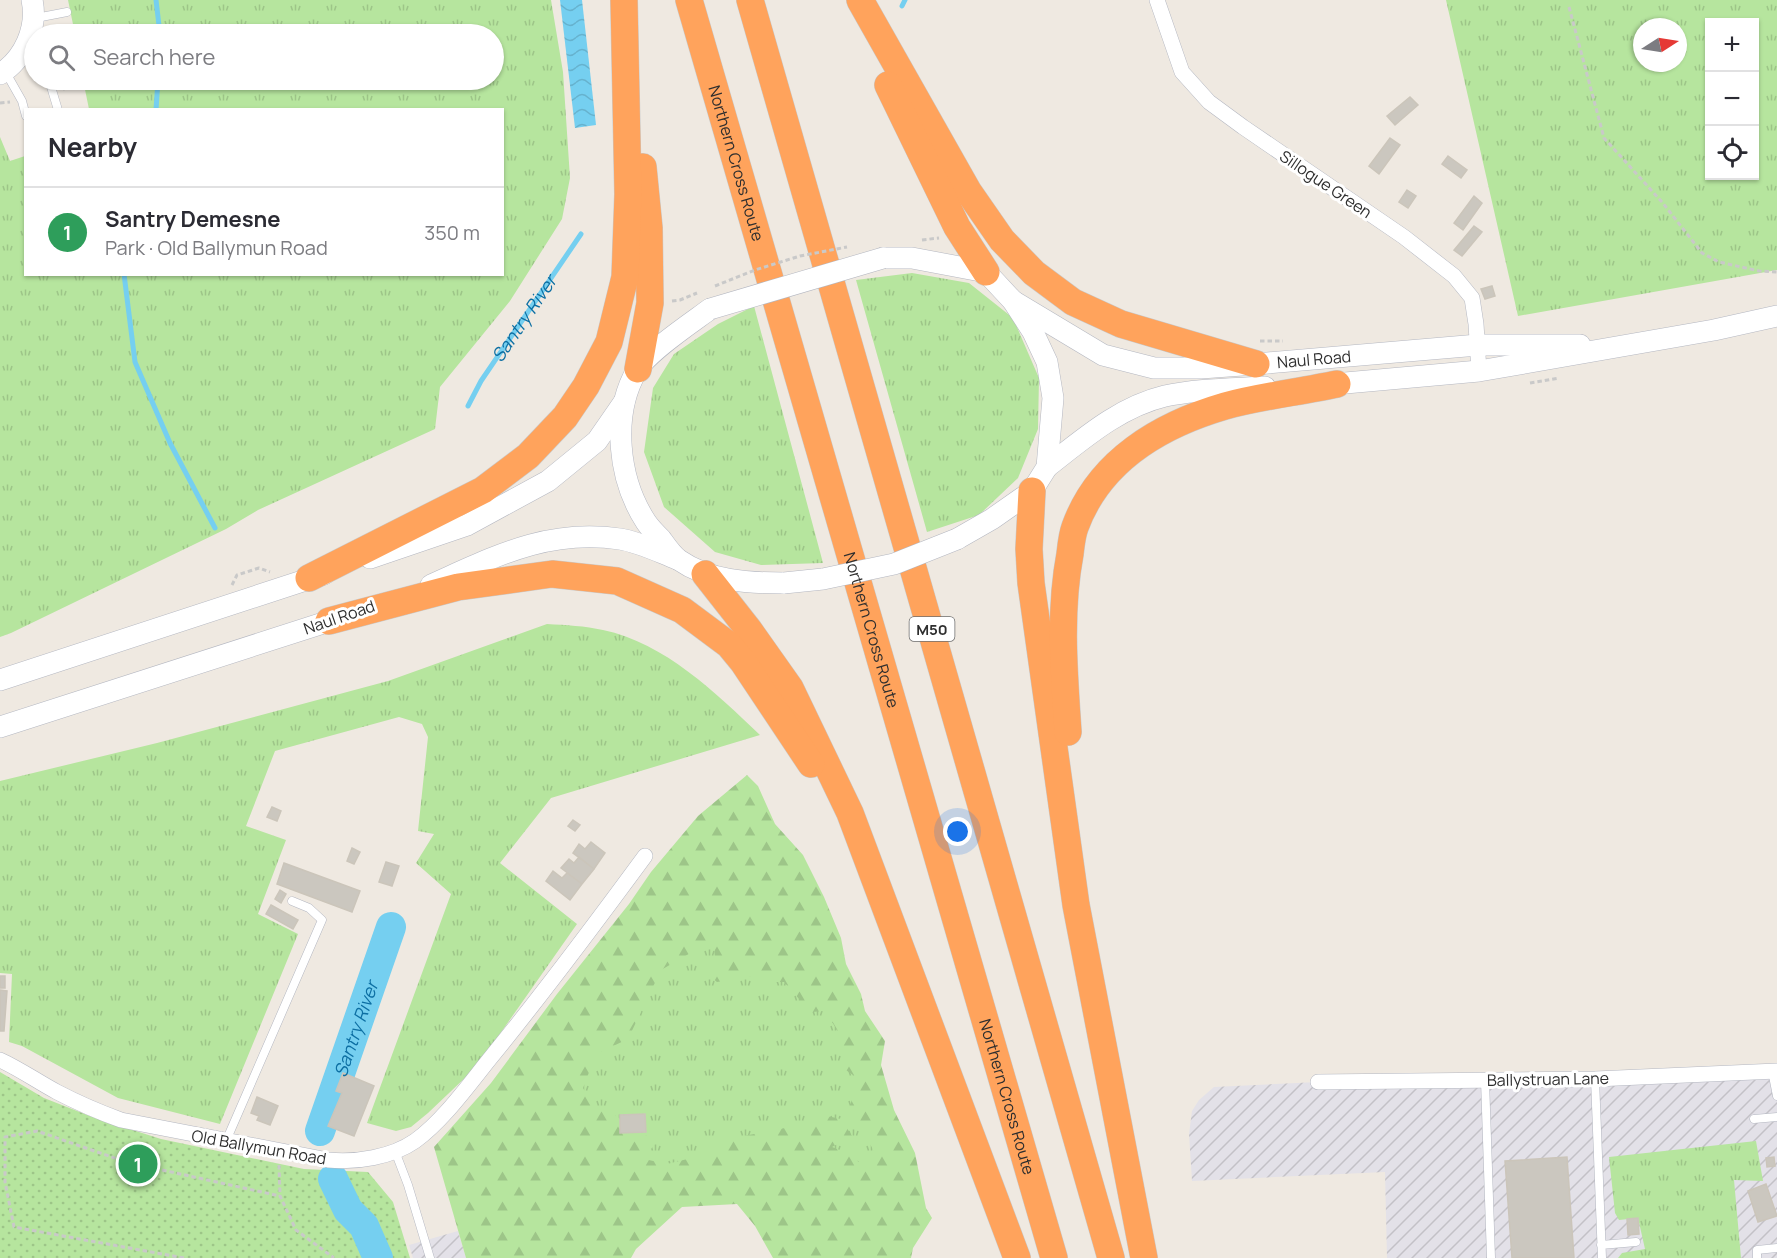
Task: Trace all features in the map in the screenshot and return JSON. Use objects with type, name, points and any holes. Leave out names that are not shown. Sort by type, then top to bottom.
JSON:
[{"type":"highway","points":[[625,0],[649,228],[650,303],[638,369]]},
{"type":"highway","points":[[309,579],[483,490],[528,456],[565,417],[586,386],[609,342],[625,277],[628,194],[625,0]]},
{"type":"highway","name":"Northern Cross Route","points":[[689,0],[1054,1258]]},
{"type":"highway","name":"M50","points":[[750,0],[1111,1258]]},
{"type":"highway","points":[[848,0],[957,227],[986,272]]},
{"type":"highway","points":[[860,0],[968,191],[1002,240],[1034,273],[1073,302],[1121,324],[1256,353]]},
{"type":"highway","points":[[1076,905],[1063,617],[1067,569],[1074,528],[1088,499],[1112,467],[1150,437],[1185,420],[1227,405],[1337,384]]},
{"type":"highway","points":[[1032,491],[1029,549],[1031,584],[1076,905],[1144,1258]]},
{"type":"highway","points":[[329,621],[458,587],[552,574],[617,581],[682,610],[729,645],[756,680],[816,772],[891,924]]},
{"type":"highway","points":[[705,574],[750,630],[790,688],[850,813],[1017,1258]]},
{"type":"main road","points":[[31,24],[33,9]]},
{"type":"main road","points":[[3,73],[24,54]]},
{"type":"main road","points":[[0,680],[467,525],[509,503],[548,481],[597,441],[624,402],[638,369],[708,299],[883,258],[912,258],[986,272],[1013,302],[1033,332],[1047,362],[1053,398],[1047,467],[1032,491],[992,519],[957,539],[894,564],[823,579],[784,583],[752,583],[705,574],[677,559],[646,522],[631,490],[623,460],[620,429],[624,402]]},
{"type":"main road","name":"Naul Road","points":[[1013,302],[1103,355],[1154,368],[1201,368],[1256,353],[1531,343],[1632,345]]},
{"type":"main road","name":"Naul Road","points":[[1047,467],[1108,421],[1145,402],[1166,396],[1479,371],[1632,345],[1777,316]]},
{"type":"main road","name":"Naul Road","points":[[0,727],[329,621],[428,586],[508,551],[566,536],[622,539],[677,559]]},
{"type":"street","name":"Sillogue Green","points":[[1157,0],[1182,72],[1202,95],[1243,127],[1404,237],[1455,276],[1472,298],[1479,371]]},
{"type":"street","name":"Old Ballymun Road","points":[[0,1060],[18,1068],[56,1092],[121,1120],[313,1158],[339,1161],[362,1159],[395,1151],[416,1140],[435,1124],[465,1089],[554,979],[645,856]]},
{"type":"street","name":"Ballystruan Lane","points":[[1318,1082],[1576,1077],[1595,1079],[1774,1071]]},
{"type":"lane","points":[[33,9],[67,12]]},
{"type":"lane","points":[[3,73],[22,101],[24,108]]},
{"type":"lane","points":[[53,92],[57,108]]},
{"type":"lane","points":[[226,1141],[322,920],[309,909],[292,901]]},
{"type":"lane","points":[[1774,1071],[1777,1096]]},
{"type":"lane","points":[[1595,1079],[1602,1258]]},
{"type":"lane","points":[[1485,1080],[1491,1258]]},
{"type":"lane","points":[[1754,1119],[1777,1117]]},
{"type":"lane","points":[[395,1151],[430,1258]]},
{"type":"lane","points":[[1601,1245],[1636,1242]]},
{"type":"lane","points":[[1757,1258],[1757,1250],[1777,1248]]},
{"type":"path","points":[[1569,7],[1604,138],[1662,202],[1702,253],[1719,262],[1759,271],[1777,272]]},
{"type":"path","points":[[53,92],[60,90]]},
{"type":"path","points":[[0,103],[22,101]]},
{"type":"path","points":[[919,240],[938,238],[957,227]]},
{"type":"path","points":[[650,303],[708,299],[755,270],[800,256],[857,246]]},
{"type":"path","points":[[1256,353],[1288,341]]},
{"type":"path","points":[[1522,384],[1562,377]]},
{"type":"path","points":[[232,586],[237,575],[259,568],[270,572]]},
{"type":"path","points":[[184,1258],[14,1227],[5,1182],[5,1137],[37,1131],[126,1162],[280,1196]]},
{"type":"path","points":[[280,1151],[280,1196],[296,1230],[334,1258]]},
{"type":"shaded area","points":[[1777,1071],[1777,1258],[1387,1258],[1385,1172],[1192,1181],[1189,1134],[1192,1111],[1199,1100],[1214,1087],[1318,1082]]},
{"type":"shaded area","points":[[458,1231],[466,1258],[413,1258],[409,1245]]},
{"type":"green space","points":[[68,0],[551,0],[563,72],[570,178],[562,219],[510,301],[440,387],[435,429],[258,510],[226,529],[0,637],[0,137],[10,161],[24,156],[24,276],[504,276],[504,108],[89,108],[85,90],[504,90],[504,24],[73,24]]},
{"type":"green space","points":[[1446,0],[1777,0],[1777,270],[1518,316]]},
{"type":"green space","points":[[912,273],[969,283],[1013,318],[1039,378],[1038,429],[1018,478],[979,515],[927,532],[856,280]]},
{"type":"green space","points":[[754,306],[823,563],[761,565],[715,552],[664,507],[644,452],[653,388],[674,354],[718,324]]},
{"type":"green space","points":[[547,624],[603,630],[648,646],[707,687],[760,735],[551,798],[500,863],[577,924],[497,1038],[468,1075],[411,1127],[396,1131],[367,1123],[451,894],[416,863],[434,834],[418,831],[428,737],[422,724],[399,717],[275,751],[246,826],[286,840],[258,914],[298,934],[220,1124],[118,1098],[22,1046],[9,1042],[12,974],[0,973],[0,781],[157,743],[388,681]]},
{"type":"green space","points":[[747,775],[758,786],[775,824],[803,855],[841,938],[846,964],[861,994],[865,1011],[885,1041],[881,1065],[894,1110],[915,1153],[926,1208],[932,1218],[913,1248],[911,1258],[773,1258],[755,1226],[737,1204],[682,1207],[636,1249],[631,1258],[466,1258],[434,1147],[491,1083],[557,994],[629,904],[651,872],[698,816]],"holes":[[[706,944],[714,945],[715,959],[711,977],[717,982],[754,976],[763,982],[784,982],[800,1000],[801,1013],[823,1011],[835,1027],[839,1038],[843,1068],[853,1075],[854,1090],[850,1107],[876,1155],[867,1169],[848,1153],[832,1147],[852,1136],[841,1119],[822,1115],[800,1125],[724,1140],[708,1154],[667,1164],[644,1159],[656,1142],[608,1111],[595,1109],[583,1088],[596,1054],[628,1039],[661,970]]]},
{"type":"green space","points":[[659,936],[706,938],[847,1004],[889,1158],[879,1175],[694,1166],[637,1169],[559,1087]]},
{"type":"green space","points":[[0,1072],[44,1098],[95,1118],[161,1139],[304,1169],[368,1172],[393,1202],[410,1258],[0,1258]]},
{"type":"green space","points":[[1756,1141],[1763,1181],[1734,1180],[1741,1258],[1618,1258],[1622,1253],[1645,1249],[1638,1218],[1619,1220],[1615,1213],[1609,1157]]},
{"type":"water","points":[[560,0],[582,0],[596,125],[575,128]]},
{"type":"building","points":[[1410,97],[1418,105],[1395,125],[1387,116]]},
{"type":"building","points":[[1390,138],[1400,145],[1379,174],[1369,166]]},
{"type":"building","points":[[1448,156],[1467,170],[1461,178],[1442,164]]},
{"type":"building","points":[[1407,190],[1416,196],[1408,208],[1399,202]]},
{"type":"building","points":[[1474,196],[1482,203],[1463,230],[1454,223]]},
{"type":"building","points":[[1474,226],[1482,232],[1462,256],[1454,250]]},
{"type":"building","points":[[1492,286],[1495,296],[1485,299],[1481,289]]},
{"type":"building","points":[[272,807],[281,811],[277,821],[267,817]]},
{"type":"building","points":[[573,820],[580,825],[575,831],[568,826]]},
{"type":"building","points":[[591,842],[605,853],[594,869],[573,853],[579,844],[585,849]]},
{"type":"building","points":[[352,848],[360,852],[354,864],[347,861]]},
{"type":"building","points":[[579,857],[594,869],[582,884],[561,868],[569,859],[574,863]]},
{"type":"building","points":[[386,862],[399,866],[392,886],[379,882]]},
{"type":"building","points":[[284,863],[360,891],[352,912],[277,884]]},
{"type":"building","points":[[553,871],[562,878],[567,873],[582,884],[570,900],[546,881]]},
{"type":"building","points":[[280,890],[286,894],[281,903],[275,899]]},
{"type":"building","points":[[271,905],[298,920],[293,929],[266,914]]},
{"type":"building","points":[[0,976],[5,976],[5,988],[0,988]]},
{"type":"building","points":[[0,990],[7,991],[4,1031],[0,1031]]},
{"type":"building","points":[[343,1073],[374,1086],[354,1136],[328,1126],[342,1093],[336,1091]]},
{"type":"building","points":[[257,1097],[278,1106],[270,1125],[257,1120],[259,1116],[251,1113]]},
{"type":"building","points":[[645,1114],[646,1132],[620,1133],[620,1115]]},
{"type":"building","points":[[1567,1157],[1574,1258],[1512,1258],[1505,1161]]},
{"type":"building","points":[[1774,1157],[1775,1166],[1767,1167],[1766,1158]]},
{"type":"building","points":[[1766,1184],[1777,1216],[1758,1222],[1748,1191]]},
{"type":"building","points":[[1638,1218],[1639,1234],[1628,1235],[1627,1219]]},
{"type":"waterway","points":[[156,0],[159,24]]},
{"type":"waterway","name":"Santry River","points":[[902,6],[905,0]]},
{"type":"waterway","points":[[156,108],[157,90]]},
{"type":"waterway","name":"Santry River","points":[[468,406],[481,381],[581,234]]},
{"type":"waterway","points":[[124,276],[135,362],[170,443],[215,528]]},
{"type":"waterway","name":"Santry River","points":[[320,1131],[391,927]]},
{"type":"waterway","name":"Santry River","points":[[333,1179],[348,1210],[364,1226],[378,1258]]},
{"type":"place","name":"Santry Demesne","points":[[138,1164]]}]
